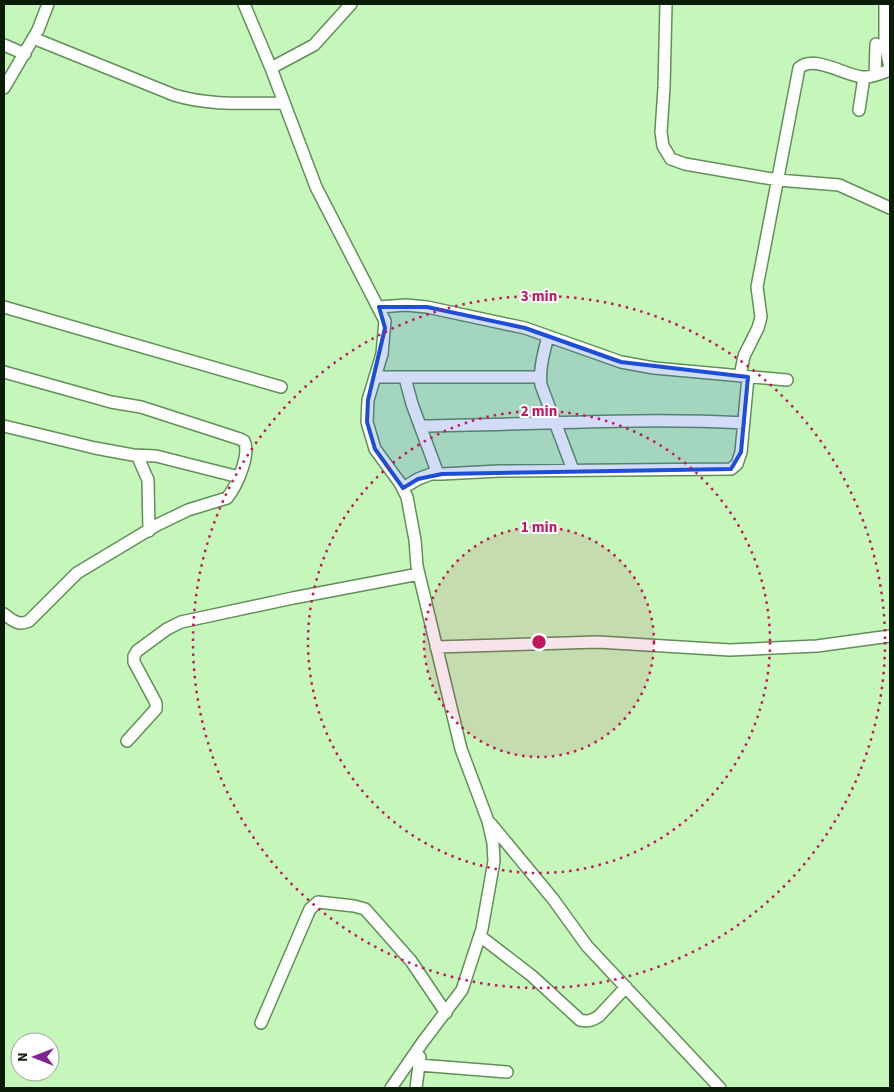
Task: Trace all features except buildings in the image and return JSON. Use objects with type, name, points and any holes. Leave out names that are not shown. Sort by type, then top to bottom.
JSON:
[{"type":"street","points":[[4,88],[25,54],[48,4]]},
{"type":"street","points":[[244,4],[271,68],[316,187],[385,321],[382,354],[367,409],[367,422],[375,448],[388,464],[407,497],[412,519],[419,574],[461,749],[488,821],[493,843],[494,860],[480,936],[462,990],[390,1088]]},
{"type":"street","points":[[271,68],[314,45],[351,4]]},
{"type":"street","points":[[666,4],[661,132],[663,146],[671,159],[685,164],[778,180],[839,185],[890,208]]},
{"type":"street","points":[[403,488],[431,474],[499,471],[731,468],[739,459],[744,423],[744,356],[758,328],[761,317],[758,288],[799,68],[803,64],[814,63],[864,77],[876,76],[890,69],[885,44],[885,4]]},
{"type":"street","points":[[33,38],[192,101],[210,103],[284,103]]},
{"type":"street","points":[[876,44],[876,76]]},
{"type":"street","points":[[4,45],[25,54]]},
{"type":"street","points":[[859,110],[864,77]]},
{"type":"street","points":[[379,307],[406,305],[427,307],[525,328],[621,362],[654,368],[787,380]]},
{"type":"street","points":[[4,308],[281,387]]},
{"type":"street","points":[[548,336],[540,377],[541,385],[573,470]]},
{"type":"street","points":[[4,372],[111,402],[140,407],[240,439],[244,442],[246,448],[239,477],[227,498],[188,510],[149,530],[77,573],[29,621],[18,623],[4,614]]},
{"type":"street","points":[[375,377],[540,377]]},
{"type":"street","points":[[405,378],[438,474]]},
{"type":"street","points":[[420,426],[555,424],[604,420],[744,423]]},
{"type":"street","points":[[4,426],[94,448],[156,456],[239,477]]},
{"type":"street","points":[[137,455],[148,480],[149,530]]},
{"type":"street","points":[[127,741],[156,709],[156,703],[134,662],[134,656],[137,651],[166,629],[181,622],[419,574]]},
{"type":"street","points":[[436,647],[598,642],[730,650],[817,646],[890,636]]},
{"type":"street","points":[[488,821],[553,899],[587,946],[720,1088]]},
{"type":"street","points":[[261,1023],[310,909],[318,902],[354,906],[365,910],[411,962],[446,1013]]},
{"type":"street","points":[[480,936],[532,976],[580,1020],[594,1020],[626,987]]},
{"type":"street","points":[[416,1088],[422,1043]]},
{"type":"street","points":[[419,1065],[507,1072]]},
{"type":"highlighted area","points":[[379,307],[427,307],[525,328],[621,362],[748,377],[741,452],[731,469],[442,474],[418,479],[403,488],[375,449],[367,422],[368,400],[385,328]]}]
